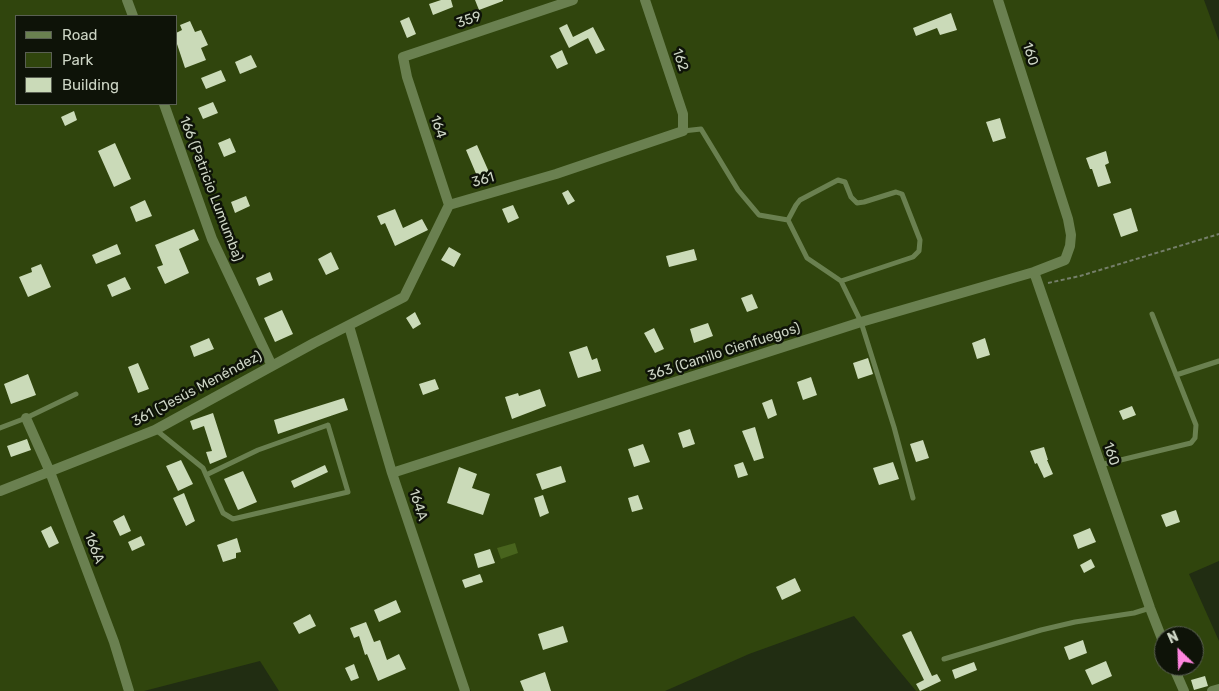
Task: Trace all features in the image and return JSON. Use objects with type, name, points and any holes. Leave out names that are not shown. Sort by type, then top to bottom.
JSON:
[{"type":"street","points":[[127,0],[133,15]]},
{"type":"street","name":"359","points":[[403,57],[573,0]]},
{"type":"street","name":"162","points":[[645,0],[683,114],[683,131]]},
{"type":"street","name":"160","points":[[998,0],[1068,219],[1071,235],[1070,246],[1065,260]]},
{"type":"street","name":"164","points":[[403,57],[407,77],[449,205]]},
{"type":"street","name":"166 (Patricio Lumumba)","points":[[164,105],[212,239],[272,366]]},
{"type":"street","name":"361","points":[[449,205],[556,174],[683,131]]},
{"type":"street","points":[[348,326],[404,297],[449,205]]},
{"type":"street","name":"363 (Camilo Cienfuegos)","points":[[392,473],[861,322],[1034,272],[1065,260]]},
{"type":"street","name":"160","points":[[1034,272],[1157,626]]},
{"type":"street","name":"361 (Jesús Menéndez)","points":[[0,491],[155,430],[348,326]]},
{"type":"street","name":"164A","points":[[348,326],[392,473],[465,691]]},
{"type":"street","name":"166A","points":[[26,418],[50,472],[114,642],[129,691]]},
{"type":"street","points":[[1177,676],[1184,691]]},
{"type":"street","points":[[1212,691],[1219,688]]},
{"type":"lane","points":[[683,131],[701,129],[738,190],[759,215],[788,220]]},
{"type":"lane","points":[[788,220],[800,200],[838,180],[845,182],[857,203],[896,192],[902,194],[920,240],[919,252],[913,257],[841,281]]},
{"type":"lane","points":[[788,220],[807,258],[841,281],[861,322],[894,427],[913,498]]},
{"type":"lane","points":[[1100,465],[1191,443],[1195,438],[1196,425],[1152,314]]},
{"type":"lane","points":[[1176,375],[1219,361]]},
{"type":"lane","points":[[0,428],[76,394]]},
{"type":"lane","points":[[155,430],[203,468],[206,475],[224,513],[233,519],[348,492],[328,425],[258,450],[206,475]]},
{"type":"lane","points":[[944,659],[1041,630],[1075,622],[1134,613],[1150,608]]},
{"type":"path","points":[[1039,285],[1080,276],[1219,234]]},
{"type":"green space","points":[[0,0],[1204,0],[1219,41],[1219,561],[1189,574],[1219,641],[1219,691],[916,691],[854,616],[749,654],[665,691],[471,691],[470,689],[462,691],[279,691],[260,661],[144,691],[0,691]]},
{"type":"shaded area","points":[[515,543],[518,553],[501,559],[497,548]]},
{"type":"building","points":[[441,0],[451,0],[453,7],[433,15],[429,4]]},
{"type":"building","points":[[475,0],[503,0],[503,1],[479,10]]},
{"type":"building","points":[[951,13],[957,30],[940,35],[937,28],[916,36],[913,28]]},
{"type":"building","points":[[409,17],[416,34],[407,38],[400,21]]},
{"type":"building","points":[[190,21],[195,32],[201,30],[208,45],[201,48],[206,60],[185,68],[178,47],[178,32],[182,30],[180,25]]},
{"type":"building","points":[[567,24],[573,37],[593,27],[605,50],[596,54],[588,38],[569,48],[559,28]]},
{"type":"building","points":[[562,50],[568,64],[557,69],[550,56]]},
{"type":"building","points":[[251,55],[257,67],[240,74],[235,62]]},
{"type":"building","points":[[221,70],[226,81],[206,89],[201,78]]},
{"type":"building","points":[[213,102],[218,113],[203,119],[198,108]]},
{"type":"building","points":[[74,111],[77,120],[65,126],[61,117]]},
{"type":"building","points":[[1000,118],[1006,138],[993,142],[986,122]]},
{"type":"building","points":[[230,138],[236,152],[224,157],[218,143]]},
{"type":"building","points":[[115,143],[131,179],[114,187],[98,151]]},
{"type":"building","points":[[477,145],[489,172],[477,176],[466,150]]},
{"type":"building","points":[[1106,151],[1109,163],[1105,165],[1111,183],[1098,187],[1086,158]]},
{"type":"building","points":[[568,190],[575,201],[568,205],[562,193]]},
{"type":"building","points":[[246,196],[250,206],[235,213],[231,202]]},
{"type":"building","points":[[145,200],[152,216],[136,222],[130,207]]},
{"type":"building","points":[[513,205],[519,218],[508,223],[502,209]]},
{"type":"building","points":[[1131,208],[1138,231],[1121,237],[1113,214]]},
{"type":"building","points":[[395,209],[403,228],[422,219],[428,230],[395,246],[385,223],[381,225],[377,216]]},
{"type":"building","points":[[194,229],[199,240],[179,249],[189,273],[165,284],[157,267],[163,265],[155,245]]},
{"type":"building","points":[[117,244],[121,254],[96,264],[92,255]]},
{"type":"building","points":[[449,247],[461,254],[454,267],[441,260]]},
{"type":"building","points":[[694,249],[697,260],[669,267],[666,256]]},
{"type":"building","points":[[331,252],[339,269],[326,275],[318,259]]},
{"type":"building","points":[[41,264],[51,287],[28,297],[19,277],[32,272],[31,268]]},
{"type":"building","points":[[270,272],[273,280],[259,286],[256,278]]},
{"type":"building","points":[[125,277],[131,289],[112,297],[107,285]]},
{"type":"building","points":[[752,294],[758,308],[747,312],[741,298]]},
{"type":"building","points":[[282,310],[293,334],[275,342],[264,318]]},
{"type":"building","points":[[415,312],[421,324],[413,329],[406,318]]},
{"type":"building","points":[[708,323],[713,336],[694,343],[690,329]]},
{"type":"building","points":[[654,328],[664,349],[655,353],[644,333]]},
{"type":"building","points":[[209,338],[214,349],[194,357],[190,346]]},
{"type":"building","points":[[985,338],[990,355],[977,359],[972,343]]},
{"type":"building","points":[[587,346],[592,360],[597,358],[601,371],[578,378],[569,352]]},
{"type":"building","points":[[868,358],[873,374],[858,379],[853,363]]},
{"type":"building","points":[[138,363],[149,389],[138,393],[128,367]]},
{"type":"building","points":[[28,374],[36,395],[11,404],[4,384]]},
{"type":"building","points":[[811,377],[817,395],[803,400],[797,382]]},
{"type":"building","points":[[435,379],[439,389],[423,395],[419,384]]},
{"type":"building","points":[[540,389],[546,406],[512,419],[505,397],[518,393],[519,396]]},
{"type":"building","points":[[344,398],[348,410],[278,434],[274,420]]},
{"type":"building","points":[[772,399],[777,415],[768,419],[762,403]]},
{"type":"building","points":[[1132,406],[1136,415],[1123,420],[1119,411]]},
{"type":"building","points":[[213,413],[227,457],[210,464],[206,452],[212,451],[204,426],[193,430],[190,421]]},
{"type":"building","points":[[755,427],[764,458],[754,461],[742,431]]},
{"type":"building","points":[[690,429],[695,444],[683,448],[678,433]]},
{"type":"building","points":[[27,439],[31,450],[11,457],[7,446]]},
{"type":"building","points":[[923,440],[929,458],[916,462],[910,444]]},
{"type":"building","points":[[643,444],[650,462],[634,467],[628,449]]},
{"type":"building","points":[[1044,447],[1053,474],[1044,478],[1037,463],[1035,464],[1030,451]]},
{"type":"building","points":[[181,460],[193,484],[178,491],[166,466]]},
{"type":"building","points":[[743,462],[748,475],[738,478],[734,465]]},
{"type":"building","points":[[893,462],[899,479],[879,485],[873,468]]},
{"type":"building","points":[[325,465],[328,472],[294,488],[291,481]]},
{"type":"building","points":[[561,466],[566,482],[542,490],[536,474]]},
{"type":"building","points":[[459,467],[477,474],[472,488],[490,494],[483,515],[447,503]]},
{"type":"building","points":[[243,471],[257,502],[238,510],[224,479]]},
{"type":"building","points":[[184,493],[195,521],[186,526],[173,498]]},
{"type":"building","points":[[543,495],[549,513],[540,517],[534,498]]},
{"type":"building","points":[[638,495],[643,509],[632,512],[628,498]]},
{"type":"building","points":[[1176,510],[1180,522],[1166,527],[1161,515]]},
{"type":"building","points":[[124,515],[131,531],[120,536],[113,521]]},
{"type":"building","points":[[51,526],[59,543],[49,548],[41,531]]},
{"type":"building","points":[[1090,528],[1096,542],[1078,549],[1073,535]]},
{"type":"building","points":[[141,536],[145,545],[132,551],[128,542]]},
{"type":"building","points":[[237,538],[241,552],[236,553],[236,558],[223,562],[217,545]]},
{"type":"building","points":[[490,549],[495,563],[478,568],[474,554]]},
{"type":"building","points":[[1091,559],[1095,567],[1084,573],[1080,565]]},
{"type":"building","points":[[480,574],[483,582],[465,588],[462,580]]},
{"type":"building","points":[[795,578],[801,591],[782,600],[776,587]]},
{"type":"building","points":[[396,600],[401,612],[379,622],[374,610]]},
{"type":"building","points":[[310,614],[316,626],[299,634],[293,623]]},
{"type":"building","points":[[366,622],[374,642],[380,640],[387,660],[399,654],[406,669],[378,681],[367,654],[365,655],[359,636],[354,638],[350,628]]},
{"type":"building","points":[[563,626],[568,642],[543,650],[538,634]]},
{"type":"building","points":[[911,631],[932,676],[937,674],[941,681],[920,691],[916,684],[924,680],[902,635]]},
{"type":"building","points":[[1083,640],[1087,653],[1069,660],[1064,647]]},
{"type":"building","points":[[1106,661],[1112,676],[1092,685],[1085,670]]},
{"type":"building","points":[[974,662],[977,670],[955,679],[952,670]]},
{"type":"building","points":[[354,664],[359,678],[351,681],[345,668]]},
{"type":"building","points":[[545,672],[551,691],[524,691],[520,681]]},
{"type":"building","points":[[1205,676],[1208,686],[1194,690],[1191,680]]}]
